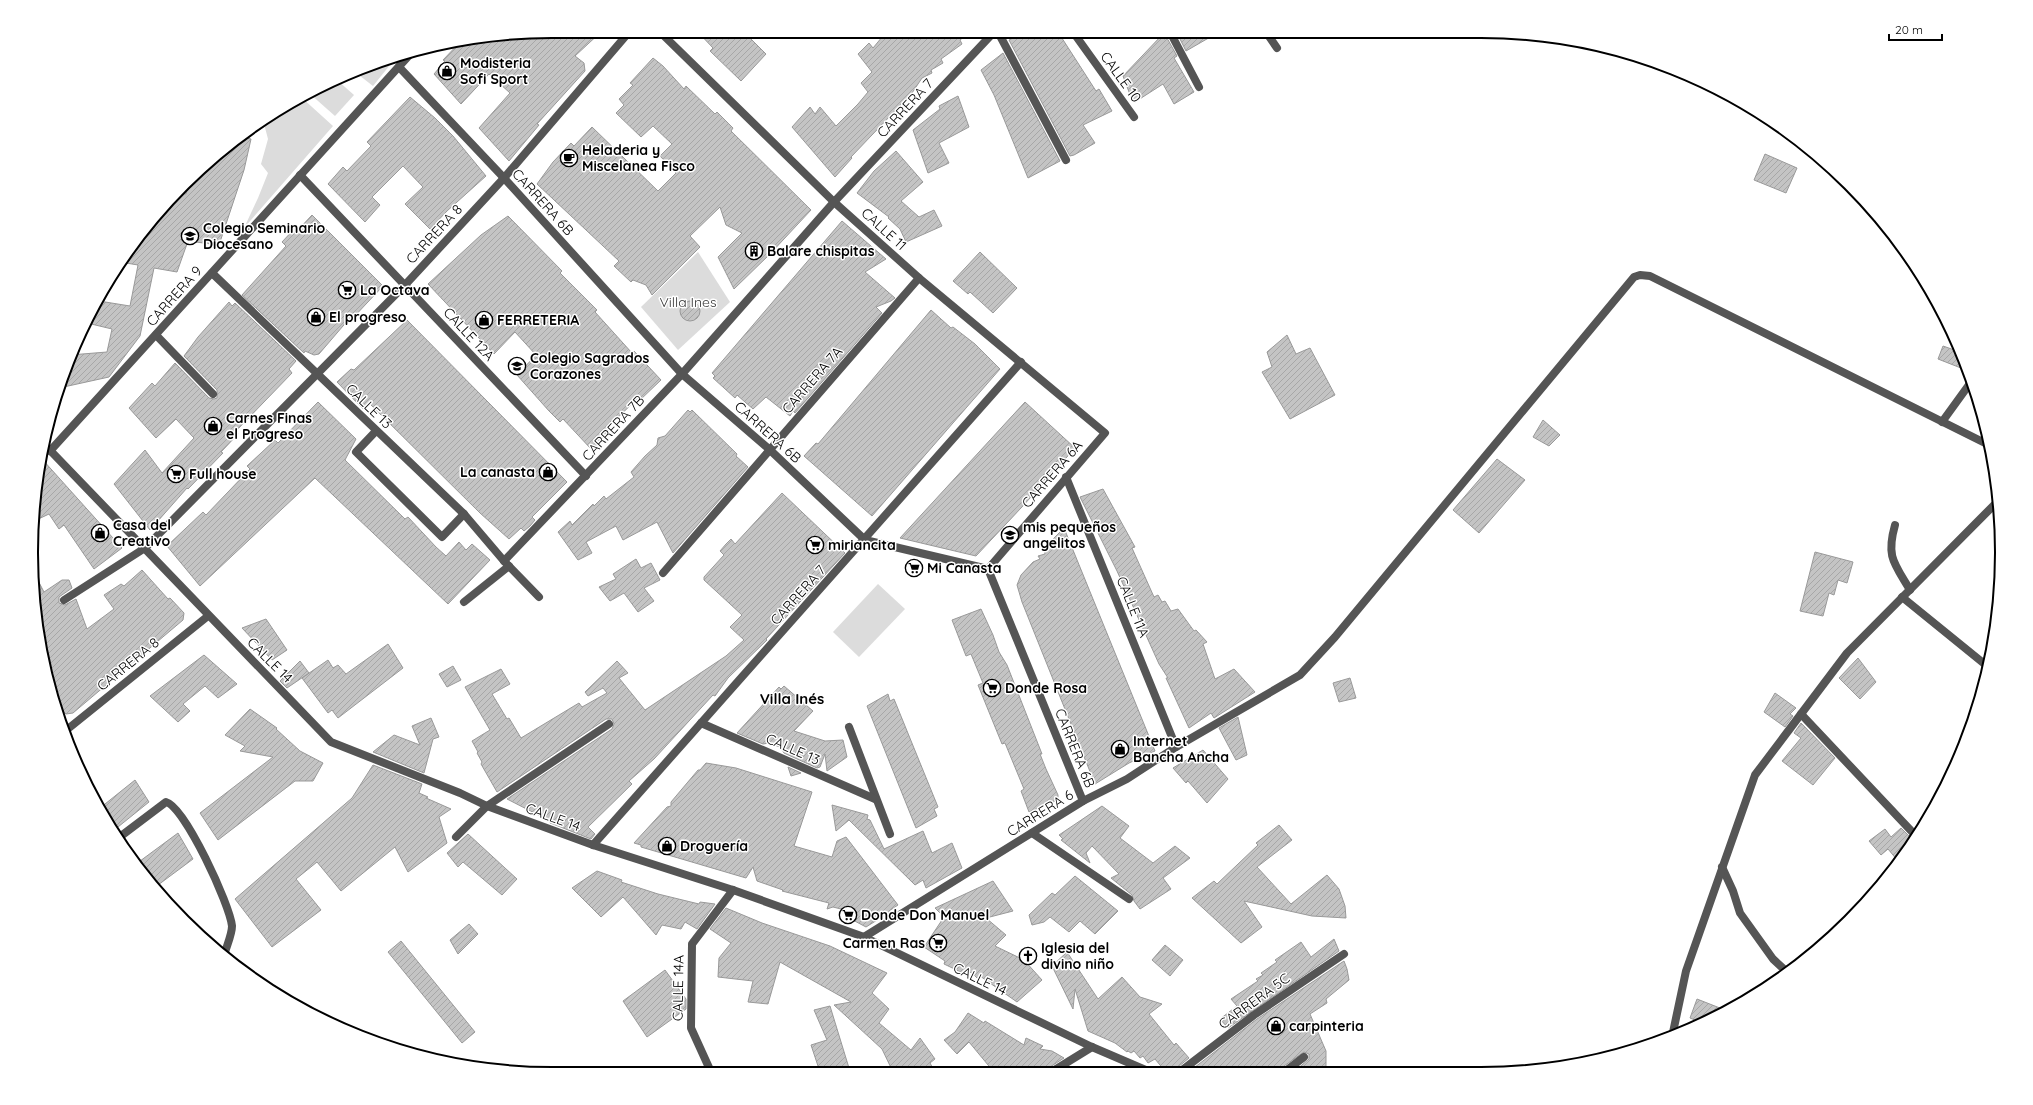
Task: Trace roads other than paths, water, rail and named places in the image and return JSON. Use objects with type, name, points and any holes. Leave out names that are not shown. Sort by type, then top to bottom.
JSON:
[{"type":"street","name":"CARRERA 8","points":[[64,600],[145,548],[405,285],[504,178],[624,38]]},
{"type":"street","name":"CALLE 11","points":[[666,38],[834,202],[919,278],[1105,433]]},
{"type":"street","name":"CARRERA 7","points":[[834,202],[988,38]]},
{"type":"street","points":[[1001,38],[1066,160]]},
{"type":"street","name":"CALLE 10","points":[[1077,38],[1134,117]]},
{"type":"street","points":[[1173,38],[1199,87]]},
{"type":"street","points":[[1270,38],[1276,48]]},
{"type":"street","name":"CARRERA 9","points":[[50,451],[405,60]]},
{"type":"street","name":"CARRERA 6B","points":[[399,67],[504,178],[682,374],[769,449],[865,540],[988,570],[1083,801]]},
{"type":"street","name":"CALLE 12A","points":[[300,175],[586,476]]},
{"type":"street","name":"CARRERA 7B","points":[[464,602],[506,564],[682,374],[834,202]]},
{"type":"street","name":"CALLE 13","points":[[212,273],[464,514],[506,564],[539,597]]},
{"type":"street","name":"CARRERA 6","points":[[864,937],[1083,801],[1127,779],[1176,747],[1300,675],[1335,637],[1634,277],[1640,275],[1650,276],[1983,442]]},
{"type":"street","name":"CARRERA 7A","points":[[663,573],[769,449],[919,278]]},
{"type":"street","points":[[156,335],[213,394]]},
{"type":"street","name":"CARRERA 7","points":[[592,845],[865,540],[1021,362]]},
{"type":"street","points":[[1942,422],[1968,386]]},
{"type":"street","points":[[376,431],[356,452],[442,537],[464,514]]},
{"type":"street","name":"CARRERA 6A","points":[[988,570],[1105,433]]},
{"type":"street","name":"CALLE 14","points":[[50,451],[331,742],[460,793],[487,806],[592,845],[733,890],[864,937],[1092,1048],[1138,1067]]},
{"type":"street","name":"CALLE 11A","points":[[1066,477],[1176,747]]},
{"type":"street","points":[[1673,1029],[1686,971],[1755,775],[1847,653],[1993,507]]},
{"type":"street","points":[[1895,525],[1890,542],[1891,558],[1910,590]]},
{"type":"street","points":[[1902,597],[1983,663]]},
{"type":"street","name":"CARRERA 8","points":[[69,728],[208,616]]},
{"type":"street","points":[[1801,714],[1912,832]]},
{"type":"street","name":"CALLE 13","points":[[701,723],[875,799]]},
{"type":"street","points":[[456,837],[487,806],[609,724]]},
{"type":"street","points":[[849,727],[875,799],[890,834]]},
{"type":"street","points":[[123,835],[166,802],[173,805],[194,837],[220,887],[232,927],[226,950]]},
{"type":"street","points":[[1032,833],[1129,899]]},
{"type":"street","points":[[1722,867],[1744,920],[1773,959],[1783,968]]},
{"type":"street","name":"CALLE 14A","points":[[709,1067],[691,1028],[692,944],[733,890]]},
{"type":"street","name":"CARRERA 5C","points":[[1186,1067],[1254,1015],[1344,954]]},
{"type":"street","points":[[1060,1067],[1092,1048]]},
{"type":"street","points":[[1292,1067],[1304,1057]]},
{"type":"place","name":"Modisteria Sofi Sport","points":[[447,71]]},
{"type":"place","name":"Heladeria y Miscelanea Fisco","points":[[569,158]]},
{"type":"place","name":"Colegio Seminario Diocesano","points":[[190,236]]},
{"type":"place","name":"Balare chispitas","points":[[754,251]]},
{"type":"place","name":"La Octava","points":[[347,290]]},
{"type":"place","name":"El progreso","points":[[316,317]]},
{"type":"place","name":"FERRETERIA","points":[[484,320]]},
{"type":"place","name":"Colegio Sagrados Corazones","points":[[517,366]]},
{"type":"place","name":"Carnes Finas el Progreso","points":[[213,426]]},
{"type":"place","name":"La canasta","points":[[548,472]]},
{"type":"place","name":"Full house","points":[[176,474]]},
{"type":"place","name":"Casa del Creativo","points":[[100,533]]},
{"type":"place","name":"mis pequeños angelitos","points":[[1010,535]]},
{"type":"place","name":"miriancita","points":[[815,545]]},
{"type":"place","name":"Mi Canasta","points":[[914,568]]},
{"type":"place","name":"Donde Rosa","points":[[992,688]]},
{"type":"place","name":"Internet Bancha Ancha","points":[[1120,749]]},
{"type":"place","name":"Droguería","points":[[667,846]]},
{"type":"place","name":"Donde Don Manuel","points":[[848,915]]},
{"type":"place","name":"Carmen Ras","points":[[938,943]]},
{"type":"place","name":"Iglesia del divino niño","points":[[1028,956]]},
{"type":"place","name":"carpinteria","points":[[1276,1026]]},
{"type":"district","name":"Villa Inés","points":[[792,698]]},
{"type":"park label","name":"Villa Ines","points":[[688,302]]}]
